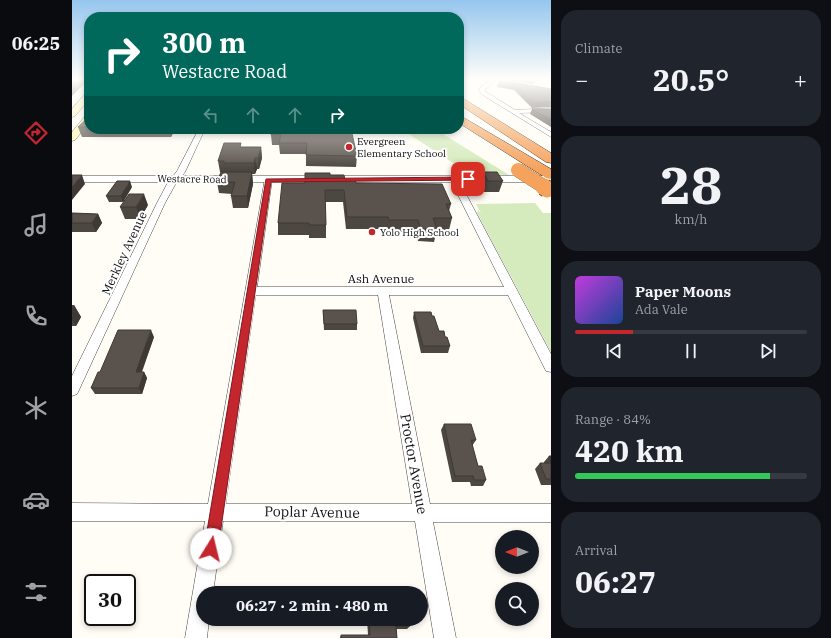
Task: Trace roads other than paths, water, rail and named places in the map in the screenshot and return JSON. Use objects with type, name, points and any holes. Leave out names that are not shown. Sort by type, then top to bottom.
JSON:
[{"type":"highway","points":[[476,110],[539,151]]},
{"type":"highway","points":[[485,110],[539,151],[549,177]]},
{"type":"highway","points":[[464,121],[549,177]]},
{"type":"highway","points":[[464,134],[518,170]]},
{"type":"highway","points":[[504,162],[518,170],[549,177]]},
{"type":"main road","points":[[74,112],[84,111]]},
{"type":"main road","points":[[72,138],[84,123]]},
{"type":"street","points":[[511,110],[551,135]]},
{"type":"street","points":[[514,112],[526,110],[551,110]]},
{"type":"street","name":"Merkley Avenue","points":[[72,390],[161,203],[171,184],[181,172],[200,134]]},
{"type":"street","name":"Westacre Road","points":[[72,179],[176,178],[268,180],[549,177]]},
{"type":"street","points":[[454,179],[551,367]]},
{"type":"street","points":[[204,586],[268,180]]},
{"type":"street","name":"Proctor Avenue","points":[[383,291],[445,638]]},
{"type":"street","name":"Ash Avenue","points":[[250,292],[512,291]]},
{"type":"street","name":"Poplar Avenue","points":[[72,512],[217,511],[551,513]]},
{"type":"street","points":[[196,638],[198,626]]},
{"type":"place","name":"Evergreen Elementary School","points":[[349,147]]},
{"type":"place","name":"Yolo High School","points":[[372,232]]}]
